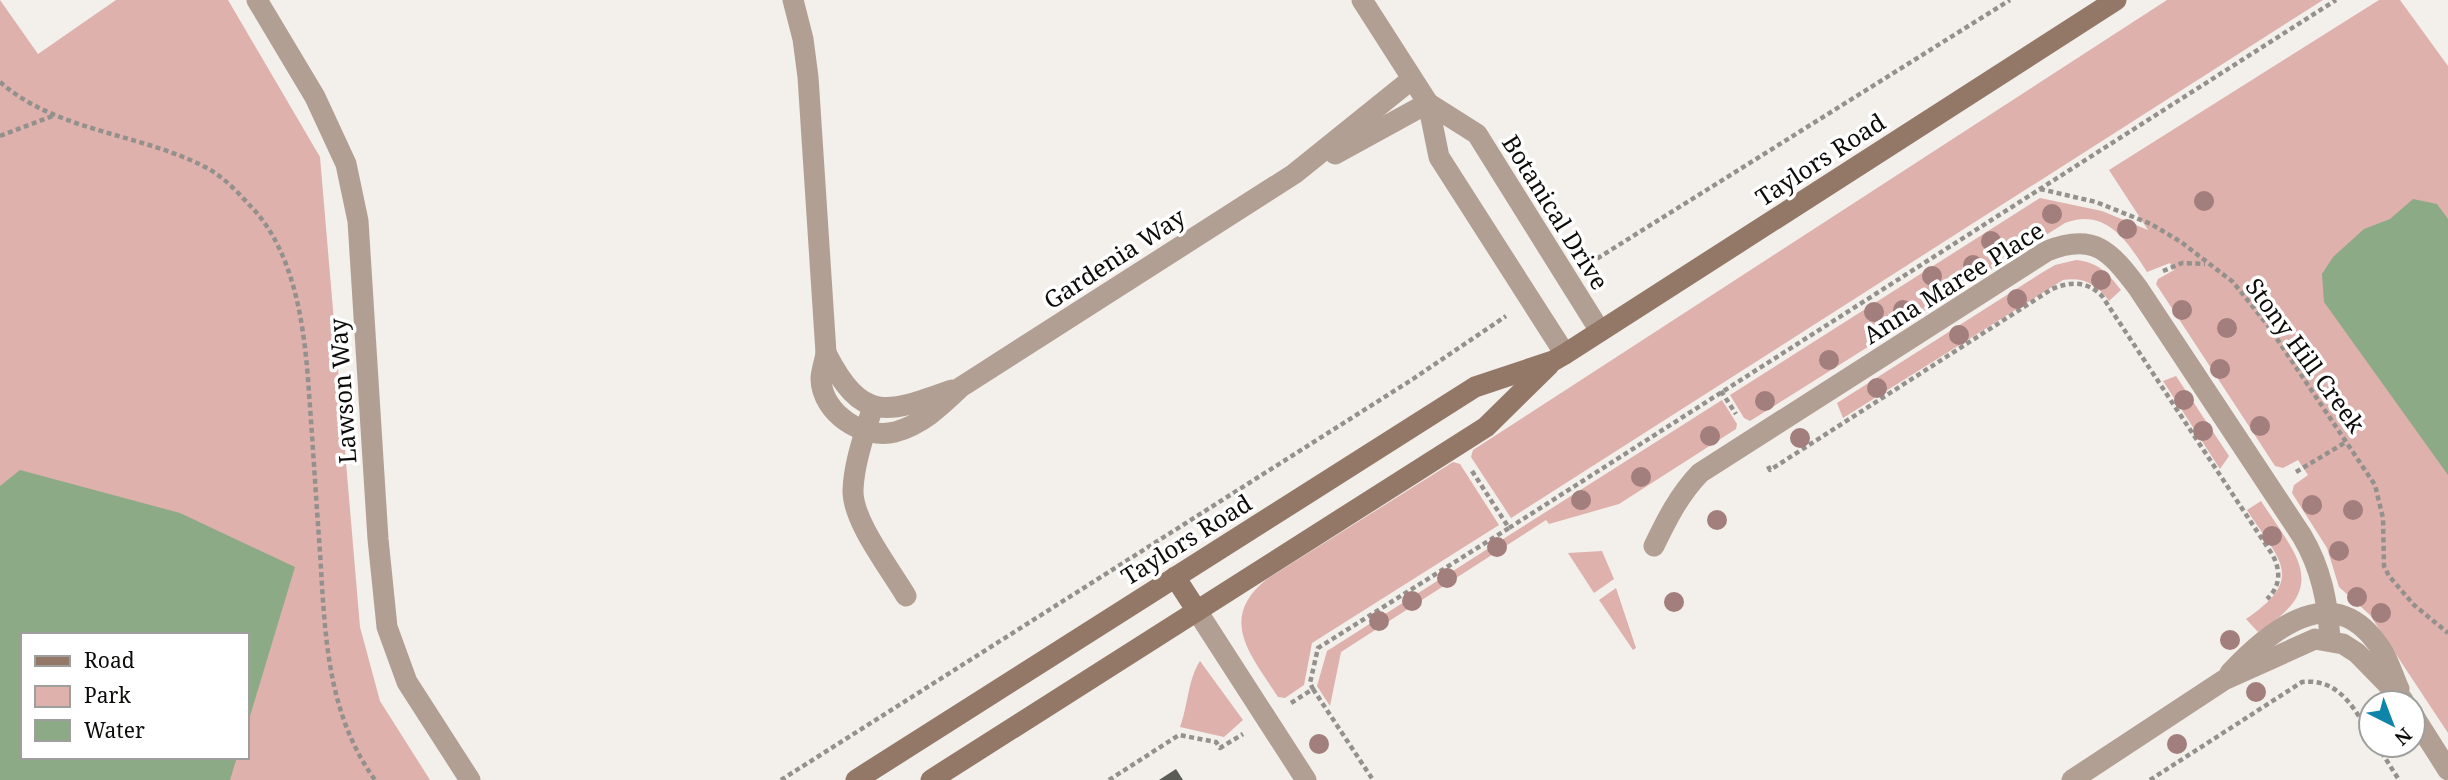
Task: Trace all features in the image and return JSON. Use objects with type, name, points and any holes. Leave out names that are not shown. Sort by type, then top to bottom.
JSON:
[{"type":"street","name":"Lawson Way","points":[[257,0],[316,97],[346,164],[358,221],[378,539],[387,627],[407,682],[470,780]]},
{"type":"street","points":[[793,0],[803,39],[808,77],[826,353],[821,380],[829,401],[847,422],[866,431]]},
{"type":"street","name":"Botanical Drive","points":[[1363,0],[1428,103],[1439,157],[1531,300],[1559,357]]},
{"type":"street","name":"Taylors Road","points":[[931,780],[1486,427],[1559,357],[2116,0]]},
{"type":"street","name":"Gardenia Way","points":[[866,431],[893,432],[914,425],[934,413],[961,387],[1294,174],[1412,79]]},
{"type":"street","name":"Botanical Drive","points":[[1428,103],[1477,134],[1600,331]]},
{"type":"street","name":"Gardenia Way","points":[[1294,174],[1381,131],[1428,103]]},
{"type":"street","name":"Anna Maree Place","points":[[1654,546],[1684,489],[1700,473],[2035,258],[2067,243],[2084,242],[2101,249],[2118,261],[2138,288],[2312,554],[2329,611],[2330,640]]},
{"type":"street","points":[[826,353],[842,383],[854,396],[873,406],[856,469],[853,493],[858,515],[906,596]]},
{"type":"street","name":"Taylors Road","points":[[856,780],[1475,387],[1559,357]]},
{"type":"street","name":"Gardenia Way","points":[[873,406],[897,408],[961,387]]},
{"type":"street","points":[[1175,577],[1306,780]]},
{"type":"street","points":[[2224,680],[2257,644],[2310,615],[2329,611],[2354,619],[2369,633],[2382,650],[2399,689]]},
{"type":"street","points":[[2072,780],[2224,680],[2315,639],[2330,640],[2357,653],[2391,689]]},
{"type":"street","points":[[2427,737],[2448,770]]},
{"type":"path","points":[[1566,278],[2010,0]]},
{"type":"path","points":[[1373,780],[1310,683],[1318,648],[2336,0]]},
{"type":"path","points":[[0,82],[56,115],[207,168],[236,190],[259,216],[274,240],[287,268],[303,331],[330,677],[353,745],[375,780]]},
{"type":"path","points":[[0,135],[56,115]]},
{"type":"path","name":"Stony Hill Creek","points":[[2039,189],[2124,212],[2181,242],[2205,264],[2233,282],[2257,311],[2365,468],[2380,498],[2384,566],[2389,576],[2414,605],[2448,633]]},
{"type":"path","points":[[2138,288],[2182,263],[2205,264]]},
{"type":"path","points":[[1751,439],[1770,470],[2052,289],[2066,283],[2088,286],[2109,306],[2278,564],[2278,584],[2264,603]]},
{"type":"path","points":[[781,780],[1413,379],[1531,300]]},
{"type":"path","points":[[1413,379],[1434,412]]},
{"type":"path","points":[[2270,488],[2346,442]]},
{"type":"path","points":[[1456,446],[1508,528]]},
{"type":"path","points":[[2269,661],[2288,689]]},
{"type":"path","points":[[2150,780],[2288,689],[2315,681],[2330,685],[2357,713]]},
{"type":"path","points":[[1109,780],[1179,735],[1216,743],[1220,748],[1313,689]]},
{"type":"path","points":[[2386,759],[2399,780]]},
{"type":"green space","points":[[0,0],[38,54],[116,0],[228,0],[320,157],[360,627],[380,701],[430,780],[0,780]]},
{"type":"green space","points":[[2167,0],[2323,0],[1511,518],[1471,457],[1473,450]]},
{"type":"green space","points":[[2379,0],[2400,0],[2448,66],[2448,733],[2427,701],[2427,689],[2419,689],[2370,615],[2339,587],[2327,548],[2292,493],[2294,485],[2308,475],[2298,460],[2283,468],[2275,466],[2156,284],[2158,279],[2174,270],[2170,263],[2147,272],[2124,239],[2104,224],[2080,219],[2065,223],[1750,421],[1744,418],[1730,395],[2040,198],[2102,211],[2148,230],[2109,170]]},
{"type":"green space","points":[[2076,260],[2102,269],[2121,290],[2109,301],[2100,290],[2089,283],[2063,280],[1843,418],[1837,403],[2043,272],[2055,265]]},
{"type":"green space","points":[[2176,376],[2229,456],[2220,469],[2163,381]]},
{"type":"green space","points":[[1722,400],[1737,424],[1736,429],[1619,504],[1549,524],[1546,520],[1341,652],[1330,706],[1317,686],[1327,651]]},
{"type":"green space","points":[[1453,462],[1460,464],[1499,525],[1312,643],[1304,685],[1285,698],[1278,697],[1249,652],[1244,637],[1241,623],[1244,608],[1252,594],[1267,579]]},
{"type":"green space","points":[[2261,501],[2296,556],[2301,571],[2301,586],[2294,601],[2281,616],[2258,632],[2246,619],[2265,605],[2282,580],[2277,556],[2247,510]]},
{"type":"green space","points":[[1602,551],[1614,579],[1594,593],[1568,553]]},
{"type":"green space","points":[[1616,588],[1636,648],[1633,650],[1599,600]]},
{"type":"green space","points":[[1200,661],[1243,720],[1224,737],[1180,727],[1193,676]]},
{"type":"water","points":[[2413,199],[2437,204],[2448,219],[2448,475],[2324,302],[2322,274],[2333,257],[2364,229],[2390,219]]},
{"type":"water","points":[[20,470],[180,513],[295,567],[248,723],[248,633],[21,633],[21,759],[236,759],[230,780],[0,780],[0,486]]},
{"type":"building","points":[[1176,769],[1183,780],[1159,780]]}]
